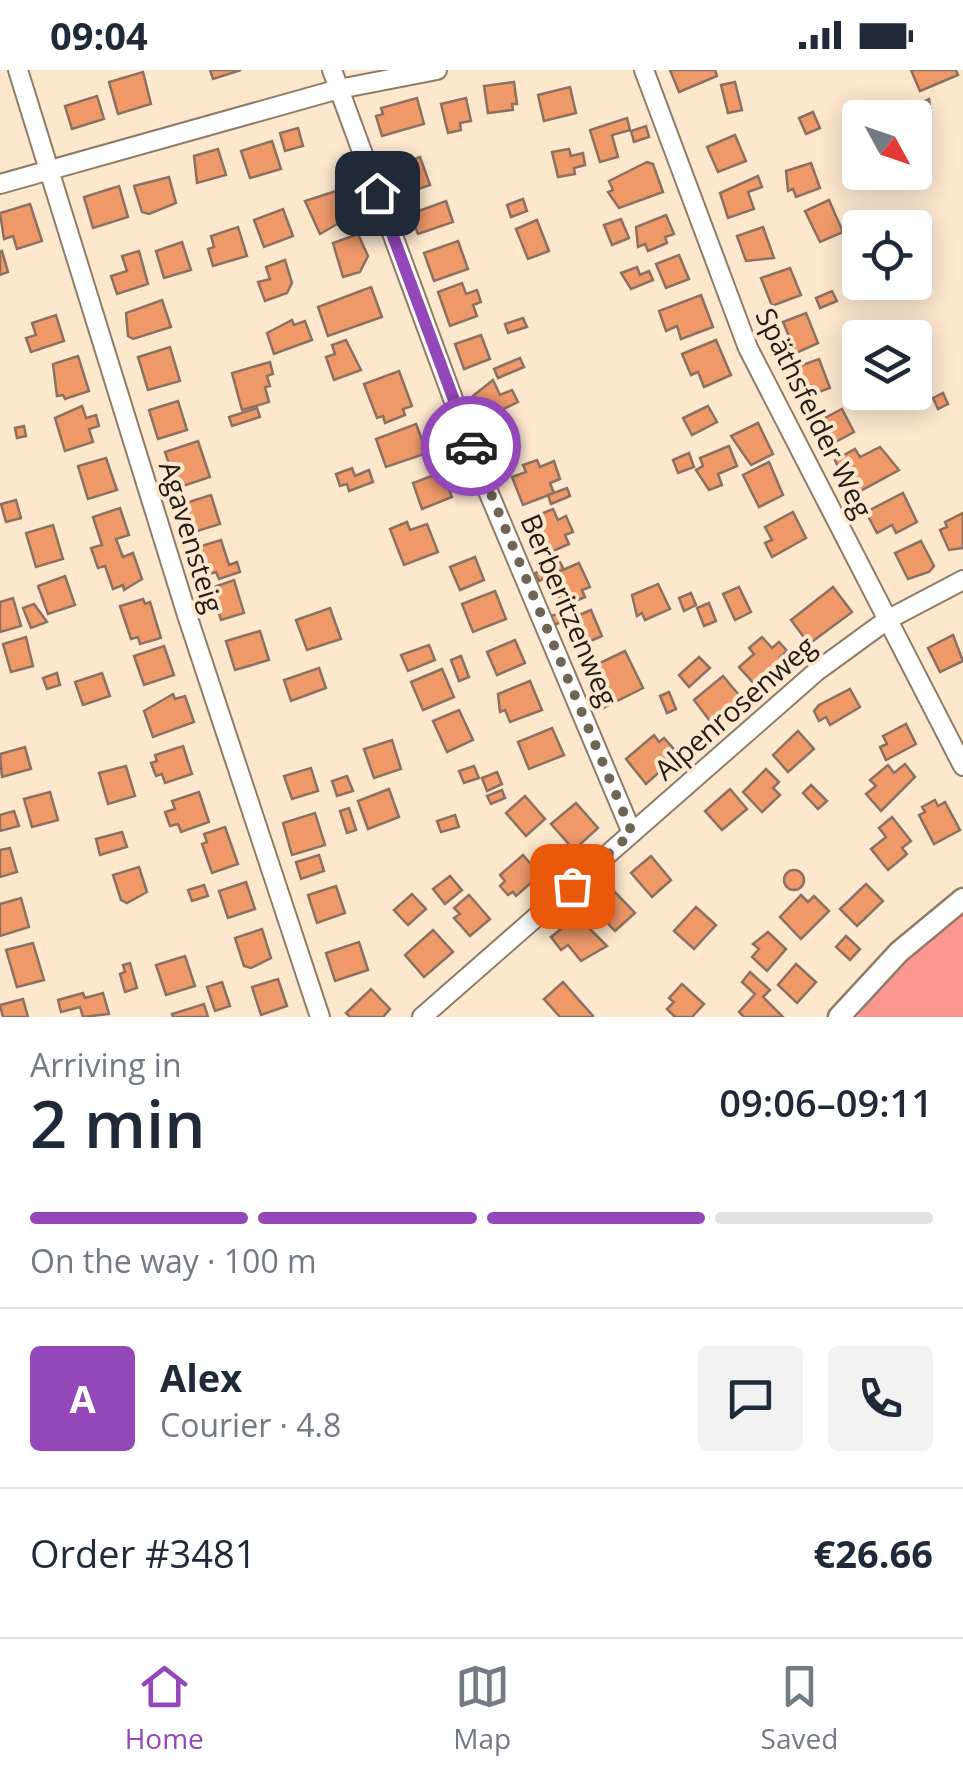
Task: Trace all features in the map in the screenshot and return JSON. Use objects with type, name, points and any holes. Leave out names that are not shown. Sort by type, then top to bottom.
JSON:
[{"type":"street","name":"Agavensteig","points":[[18,70],[187,616],[320,1017]]},
{"type":"street","name":"Berberitzenweg","points":[[332,70],[480,472],[632,833]]},
{"type":"street","points":[[0,184],[338,89],[437,70]]},
{"type":"street","name":"Späthsfelder Weg","points":[[644,70],[748,348],[963,766]]},
{"type":"street","name":"Alpenrosenweg","points":[[422,1017],[817,671],[886,620],[963,580]]},
{"type":"street","points":[[839,1017],[899,952],[963,900]]},
{"type":"shaded area","points":[[963,913],[963,1017],[856,1017],[902,965]]},
{"type":"building","points":[[210,70],[241,70],[213,79]]},
{"type":"building","points":[[670,70],[715,70],[717,76],[679,92]]},
{"type":"building","points":[[911,70],[956,70],[958,75],[920,91]]},
{"type":"building","points":[[143,72],[151,104],[118,114],[109,82]]},
{"type":"building","points":[[514,82],[517,104],[512,104],[513,110],[488,113],[484,86]]},
{"type":"building","points":[[735,82],[742,110],[728,113],[721,85]]},
{"type":"building","points":[[570,87],[576,113],[544,121],[538,95]]},
{"type":"building","points":[[97,96],[104,119],[72,129],[65,106]]},
{"type":"building","points":[[417,98],[424,124],[382,136],[376,116],[383,114],[381,108]]},
{"type":"building","points":[[466,98],[471,121],[460,123],[461,130],[448,133],[441,104]]},
{"type":"building","points":[[813,112],[820,128],[806,134],[799,118]]},
{"type":"building","points":[[627,118],[630,130],[612,135],[618,157],[600,162],[590,130]]},
{"type":"building","points":[[646,126],[649,137],[634,142],[631,131]]},
{"type":"building","points":[[298,128],[303,146],[285,151],[280,133]]},
{"type":"building","points":[[735,135],[746,161],[718,172],[707,147]]},
{"type":"building","points":[[272,141],[281,169],[250,178],[241,151]]},
{"type":"building","points":[[218,149],[226,175],[197,183],[194,156]]},
{"type":"building","points":[[569,149],[571,156],[583,153],[585,165],[574,168],[575,174],[558,177],[552,152]]},
{"type":"building","points":[[420,157],[430,185],[401,195],[391,167]]},
{"type":"building","points":[[647,162],[653,164],[663,192],[619,208],[608,192],[613,190],[609,181]]},
{"type":"building","points":[[811,163],[820,188],[796,197],[793,189],[788,191],[786,171]]},
{"type":"building","points":[[758,176],[762,187],[748,192],[754,209],[728,218],[720,193]]},
{"type":"building","points":[[169,177],[176,203],[149,214],[142,212],[134,186]]},
{"type":"building","points":[[119,186],[128,217],[93,228],[84,197]]},
{"type":"building","points":[[342,189],[351,216],[320,234],[305,201]]},
{"type":"building","points":[[523,199],[527,211],[511,217],[507,205]]},
{"type":"building","points":[[829,200],[842,232],[820,242],[805,211]]},
{"type":"building","points":[[446,201],[453,222],[418,234],[410,214]]},
{"type":"building","points":[[30,204],[42,241],[17,249],[13,236],[4,239],[0,213]]},
{"type":"building","points":[[283,209],[293,236],[264,247],[254,220]]},
{"type":"building","points":[[666,215],[674,234],[665,237],[667,243],[648,251],[645,244],[638,247],[636,227]]},
{"type":"building","points":[[621,219],[629,238],[612,245],[604,225]]},
{"type":"building","points":[[537,220],[549,251],[528,259],[516,229]]},
{"type":"building","points":[[238,227],[247,256],[213,266],[208,249],[214,247],[211,236]]},
{"type":"building","points":[[763,227],[774,258],[746,261],[737,236]]},
{"type":"building","points":[[358,234],[368,256],[360,272],[343,277],[333,243]]},
{"type":"building","points":[[458,241],[468,269],[434,281],[424,253]]},
{"type":"building","points":[[182,242],[191,270],[164,278],[156,251]]},
{"type":"building","points":[[139,251],[148,284],[117,294],[111,276],[127,271],[122,256]]},
{"type":"building","points":[[0,252],[8,272],[0,275]]},
{"type":"building","points":[[679,255],[689,279],[666,288],[656,264]]},
{"type":"building","points":[[285,260],[292,283],[287,293],[265,301],[258,282],[270,279],[266,267]]},
{"type":"building","points":[[637,267],[640,275],[649,271],[653,280],[631,289],[621,273]]},
{"type":"building","points":[[790,268],[801,295],[772,306],[761,278]]},
{"type":"building","points":[[462,283],[466,294],[477,290],[481,302],[473,305],[477,316],[450,326],[438,292]]},
{"type":"building","points":[[371,287],[382,317],[328,336],[318,307]]},
{"type":"building","points":[[832,291],[837,301],[820,308],[816,298]]},
{"type":"building","points":[[701,295],[713,327],[681,339],[677,326],[666,331],[659,311]]},
{"type":"building","points":[[162,300],[171,327],[133,339],[128,336],[126,313]]},
{"type":"building","points":[[806,313],[818,343],[796,353],[783,322]]},
{"type":"building","points":[[56,315],[64,341],[31,352],[26,338],[36,335],[32,323]]},
{"type":"building","points":[[523,318],[527,327],[508,333],[505,324]]},
{"type":"building","points":[[292,320],[294,325],[305,321],[312,340],[274,354],[267,333]]},
{"type":"building","points":[[481,335],[490,359],[464,369],[455,344]]},
{"type":"building","points":[[346,340],[361,370],[334,380],[326,357],[335,354],[332,345]]},
{"type":"building","points":[[716,340],[731,375],[704,387],[698,372],[691,375],[682,354]]},
{"type":"building","points":[[170,347],[180,381],[148,390],[138,357]]},
{"type":"building","points":[[78,356],[89,391],[65,399],[63,395],[57,396],[53,364]]},
{"type":"building","points":[[520,358],[524,367],[498,378],[494,369]]},
{"type":"building","points":[[819,359],[830,388],[805,397],[794,368]]},
{"type":"building","points":[[270,362],[273,374],[267,376],[270,386],[265,387],[269,402],[242,410],[232,373]]},
{"type":"building","points":[[399,371],[412,406],[403,409],[405,415],[385,423],[383,416],[377,418],[364,384]]},
{"type":"building","points":[[493,380],[500,395],[512,390],[518,402],[483,419],[473,396]]},
{"type":"building","points":[[943,393],[948,404],[938,409],[933,398]]},
{"type":"building","points":[[178,401],[187,430],[158,439],[149,410]]},
{"type":"building","points":[[82,406],[86,418],[96,415],[99,426],[89,429],[93,442],[65,451],[55,418]]},
{"type":"building","points":[[708,406],[717,422],[692,435],[683,418]]},
{"type":"building","points":[[257,408],[260,417],[232,426],[229,417]]},
{"type":"building","points":[[842,409],[854,432],[824,448],[817,435],[822,432],[817,422]]},
{"type":"building","points":[[758,423],[773,454],[751,465],[731,436]]},
{"type":"building","points":[[416,424],[427,453],[386,467],[376,439]]},
{"type":"building","points":[[24,426],[26,436],[17,438],[15,428]]},
{"type":"building","points":[[198,441],[210,477],[177,488],[165,452]]},
{"type":"building","points":[[729,446],[737,466],[718,474],[722,485],[709,490],[696,470],[703,466],[700,458]]},
{"type":"building","points":[[880,447],[899,470],[851,496],[835,460],[855,449],[860,457]]},
{"type":"building","points":[[689,453],[694,467],[678,473],[673,460]]},
{"type":"building","points":[[106,458],[117,490],[88,499],[78,466]]},
{"type":"building","points":[[537,460],[540,467],[554,461],[560,479],[550,483],[554,493],[523,505],[512,477],[526,472],[523,465]]},
{"type":"building","points":[[769,462],[783,495],[759,507],[743,475]]},
{"type":"building","points":[[352,468],[355,476],[369,470],[373,482],[349,491],[347,484],[340,486],[336,474]]},
{"type":"building","points":[[442,472],[452,497],[422,509],[413,483]]},
{"type":"building","points":[[567,488],[570,496],[551,504],[548,495]]},
{"type":"building","points":[[903,493],[917,522],[896,533],[892,525],[877,533],[866,512]]},
{"type":"building","points":[[211,495],[220,524],[191,533],[182,504]]},
{"type":"building","points":[[16,500],[21,518],[6,522],[1,504]]},
{"type":"building","points":[[120,508],[129,535],[116,539],[123,557],[133,553],[142,579],[124,590],[123,585],[113,589],[105,566],[98,568],[91,548],[102,545],[93,517]]},
{"type":"building","points":[[553,509],[558,520],[566,516],[573,532],[565,535],[569,544],[546,554],[544,548],[537,551],[524,521]]},
{"type":"building","points":[[793,512],[806,538],[772,557],[765,543],[772,540],[765,527]]},
{"type":"building","points":[[963,513],[963,548],[949,550],[940,530],[947,527],[945,522]]},
{"type":"building","points":[[407,522],[410,530],[427,524],[438,552],[404,565],[390,529]]},
{"type":"building","points":[[53,525],[63,559],[36,567],[26,533]]},
{"type":"building","points":[[221,540],[229,565],[237,562],[240,572],[219,579],[216,572],[207,575],[198,547]]},
{"type":"building","points":[[921,541],[934,566],[929,572],[908,579],[895,553]]},
{"type":"building","points":[[475,557],[484,580],[460,590],[450,567]]},
{"type":"building","points":[[560,562],[564,570],[539,581],[535,573]]},
{"type":"building","points":[[579,563],[590,587],[582,590],[585,597],[569,604],[566,598],[560,600],[549,576]]},
{"type":"building","points":[[65,576],[75,605],[48,614],[38,586]]},
{"type":"building","points":[[234,580],[244,613],[221,620],[211,588]]},
{"type":"building","points":[[658,584],[670,609],[645,620],[642,613],[637,616],[632,595]]},
{"type":"building","points":[[739,587],[751,612],[735,620],[723,594]]},
{"type":"building","points":[[833,587],[852,612],[809,644],[791,620]]},
{"type":"building","points":[[495,591],[506,619],[473,632],[462,604]]},
{"type":"building","points":[[691,593],[696,605],[684,611],[679,598]]},
{"type":"building","points":[[13,598],[21,626],[0,632],[0,602]]},
{"type":"building","points":[[143,599],[145,604],[150,602],[161,638],[140,644],[138,637],[131,639],[120,606]]},
{"type":"building","points":[[709,603],[716,621],[704,626],[697,608]]},
{"type":"building","points":[[34,604],[47,622],[31,628],[23,608]]},
{"type":"building","points":[[330,608],[341,639],[307,650],[296,620]]},
{"type":"building","points":[[591,610],[602,636],[576,647],[565,621]]},
{"type":"building","points":[[563,612],[566,620],[554,625],[551,616]]},
{"type":"building","points":[[260,631],[269,660],[235,670],[226,641]]},
{"type":"building","points":[[953,635],[963,661],[940,672],[928,648]]},
{"type":"building","points":[[26,637],[33,666],[11,672],[3,644]]},
{"type":"building","points":[[762,637],[772,648],[779,642],[787,651],[780,657],[784,662],[757,687],[739,667],[754,654],[749,648]]},
{"type":"building","points":[[515,640],[525,663],[497,675],[487,652]]},
{"type":"building","points":[[429,645],[435,660],[408,671],[401,655]]},
{"type":"building","points":[[164,646],[174,675],[144,685],[134,656]]},
{"type":"building","points":[[625,651],[643,688],[603,708],[585,670]]},
{"type":"building","points":[[461,656],[469,677],[459,681],[451,660]]},
{"type":"building","points":[[699,657],[710,668],[689,687],[679,675]]},
{"type":"building","points":[[319,668],[326,688],[291,701],[284,680]]},
{"type":"building","points":[[442,669],[454,697],[423,710],[411,682]]},
{"type":"building","points":[[57,673],[60,685],[47,689],[43,678]]},
{"type":"building","points":[[102,673],[110,696],[83,705],[75,682]]},
{"type":"building","points":[[723,676],[744,701],[713,725],[694,700]]},
{"type":"building","points":[[530,681],[542,710],[510,722],[505,710],[500,712],[498,694]]},
{"type":"building","points":[[850,689],[860,707],[830,725],[826,717],[819,721],[814,711],[819,705]]},
{"type":"building","points":[[669,692],[676,709],[667,713],[660,696]]},
{"type":"building","points":[[173,694],[175,699],[185,696],[194,722],[153,737],[144,711]]},
{"type":"building","points":[[459,710],[473,740],[447,752],[433,721]]},
{"type":"building","points":[[906,724],[916,744],[886,760],[880,747],[887,744],[883,736]]},
{"type":"building","points":[[552,728],[564,755],[529,769],[518,742]]},
{"type":"building","points":[[798,731],[814,749],[788,772],[773,755]]},
{"type":"building","points":[[654,735],[659,742],[664,738],[673,748],[668,752],[674,759],[646,784],[626,759]]},
{"type":"building","points":[[392,740],[401,769],[374,778],[364,749]]},
{"type":"building","points":[[183,746],[192,774],[165,783],[162,774],[156,776],[151,763],[157,761],[155,755]]},
{"type":"building","points":[[25,747],[31,769],[2,777],[0,754]]},
{"type":"building","points":[[905,764],[915,777],[881,811],[866,794],[876,786],[870,780],[888,765],[894,773]]},
{"type":"building","points":[[126,766],[135,796],[108,804],[99,773]]},
{"type":"building","points":[[474,766],[479,778],[464,783],[459,771]]},
{"type":"building","points":[[311,768],[318,791],[292,799],[284,776]]},
{"type":"building","points":[[766,769],[779,782],[773,788],[780,795],[762,812],[743,792]]},
{"type":"building","points":[[497,772],[502,784],[487,791],[482,778]]},
{"type":"building","points":[[347,776],[353,791],[337,796],[332,781]]},
{"type":"building","points":[[811,785],[827,801],[818,809],[803,793]]},
{"type":"building","points":[[389,789],[399,817],[368,829],[358,801]]},
{"type":"building","points":[[730,789],[747,809],[722,830],[705,811]]},
{"type":"building","points":[[502,790],[505,798],[491,804],[487,796]]},
{"type":"building","points":[[50,792],[58,820],[32,827],[24,799]]},
{"type":"building","points":[[199,792],[209,822],[181,832],[178,824],[170,826],[165,812],[175,809],[172,801]]},
{"type":"building","points":[[525,796],[545,819],[526,836],[506,813]]},
{"type":"building","points":[[935,800],[938,806],[945,802],[960,830],[934,844],[919,815],[925,812],[922,807]]},
{"type":"building","points":[[576,803],[598,828],[574,850],[551,824]]},
{"type":"building","points":[[349,808],[356,830],[347,833],[340,811]]},
{"type":"building","points":[[14,811],[19,826],[0,831],[0,815]]},
{"type":"building","points":[[315,813],[325,845],[292,855],[283,823]]},
{"type":"building","points":[[455,815],[459,827],[441,832],[437,821]]},
{"type":"building","points":[[892,817],[911,841],[902,848],[907,854],[888,870],[871,849],[886,837],[879,828]]},
{"type":"building","points":[[225,827],[238,864],[212,873],[202,844],[207,842],[204,834]]},
{"type":"building","points":[[122,832],[127,847],[100,855],[96,839]]},
{"type":"building","points":[[10,848],[17,872],[0,877],[0,850]]},
{"type":"building","points":[[548,848],[566,869],[555,879],[537,858]]},
{"type":"building","points":[[319,855],[324,871],[301,879],[296,862]]},
{"type":"building","points":[[523,855],[540,875],[516,896],[513,892],[508,895],[500,886],[505,881],[500,875]]},
{"type":"building","points":[[651,856],[671,880],[652,897],[631,873]]},
{"type":"building","points":[[139,867],[147,892],[127,903],[121,900],[113,875]]},
{"type":"building","points":[[794,870],[804,880],[794,890],[784,880]]},
{"type":"building","points":[[450,876],[462,890],[445,904],[433,889]]},
{"type":"building","points":[[246,882],[255,909],[228,918],[219,891]]},
{"type":"building","points":[[866,884],[883,901],[857,926],[840,909]]},
{"type":"building","points":[[204,885],[208,896],[192,901],[188,890]]},
{"type":"building","points":[[336,886],[345,913],[317,923],[308,895]]},
{"type":"building","points":[[613,890],[635,913],[615,931],[594,909]]},
{"type":"building","points":[[412,894],[426,909],[408,925],[394,910]]},
{"type":"building","points":[[469,895],[490,919],[470,936],[454,918],[460,914],[454,908]]},
{"type":"building","points":[[801,895],[808,902],[814,896],[829,911],[801,939],[780,917]]},
{"type":"building","points":[[21,898],[29,927],[0,936],[0,904]]},
{"type":"building","points":[[696,907],[716,925],[694,949],[674,931]]},
{"type":"building","points":[[577,916],[607,946],[581,961],[568,945],[561,950],[551,937]]},
{"type":"building","points":[[262,929],[271,958],[251,968],[244,966],[235,938]]},
{"type":"building","points":[[433,930],[453,952],[424,977],[405,955]]},
{"type":"building","points":[[768,932],[786,949],[767,971],[752,957],[759,949],[753,944]]},
{"type":"building","points":[[846,936],[860,949],[850,960],[836,947]]},
{"type":"building","points":[[359,942],[368,970],[335,981],[326,953]]},
{"type":"building","points":[[33,943],[44,980],[17,987],[6,950]]},
{"type":"building","points":[[185,956],[195,986],[166,995],[156,965]]},
{"type":"building","points":[[130,963],[137,988],[125,992],[120,974],[125,972],[123,965]]},
{"type":"building","points":[[796,964],[816,982],[797,1003],[778,985]]},
{"type":"building","points":[[750,972],[770,990],[763,997],[783,1017],[744,1017],[739,1012],[755,994],[742,982]]},
{"type":"building","points":[[278,979],[287,1006],[261,1015],[252,987]]},
{"type":"building","points":[[222,982],[230,1006],[215,1011],[207,987]]},
{"type":"building","points":[[563,982],[592,1017],[560,1017],[544,999]]},
{"type":"building","points":[[682,984],[704,1004],[692,1017],[675,1017],[667,1009],[674,1002],[669,998]]},
{"type":"building","points":[[371,989],[390,1009],[383,1017],[350,1017],[346,1013]]},
{"type":"building","points":[[83,993],[85,998],[103,993],[109,1014],[83,1017],[80,1007],[61,1012],[58,1000]]},
{"type":"building","points":[[23,999],[28,1017],[3,1017],[0,1005]]},
{"type":"building","points":[[204,1004],[208,1017],[173,1017],[172,1014]]},
{"type":"way so far","points":[[471,446],[632,833],[572,886]]},
{"type":"route","points":[[377,193],[471,446]]}]
